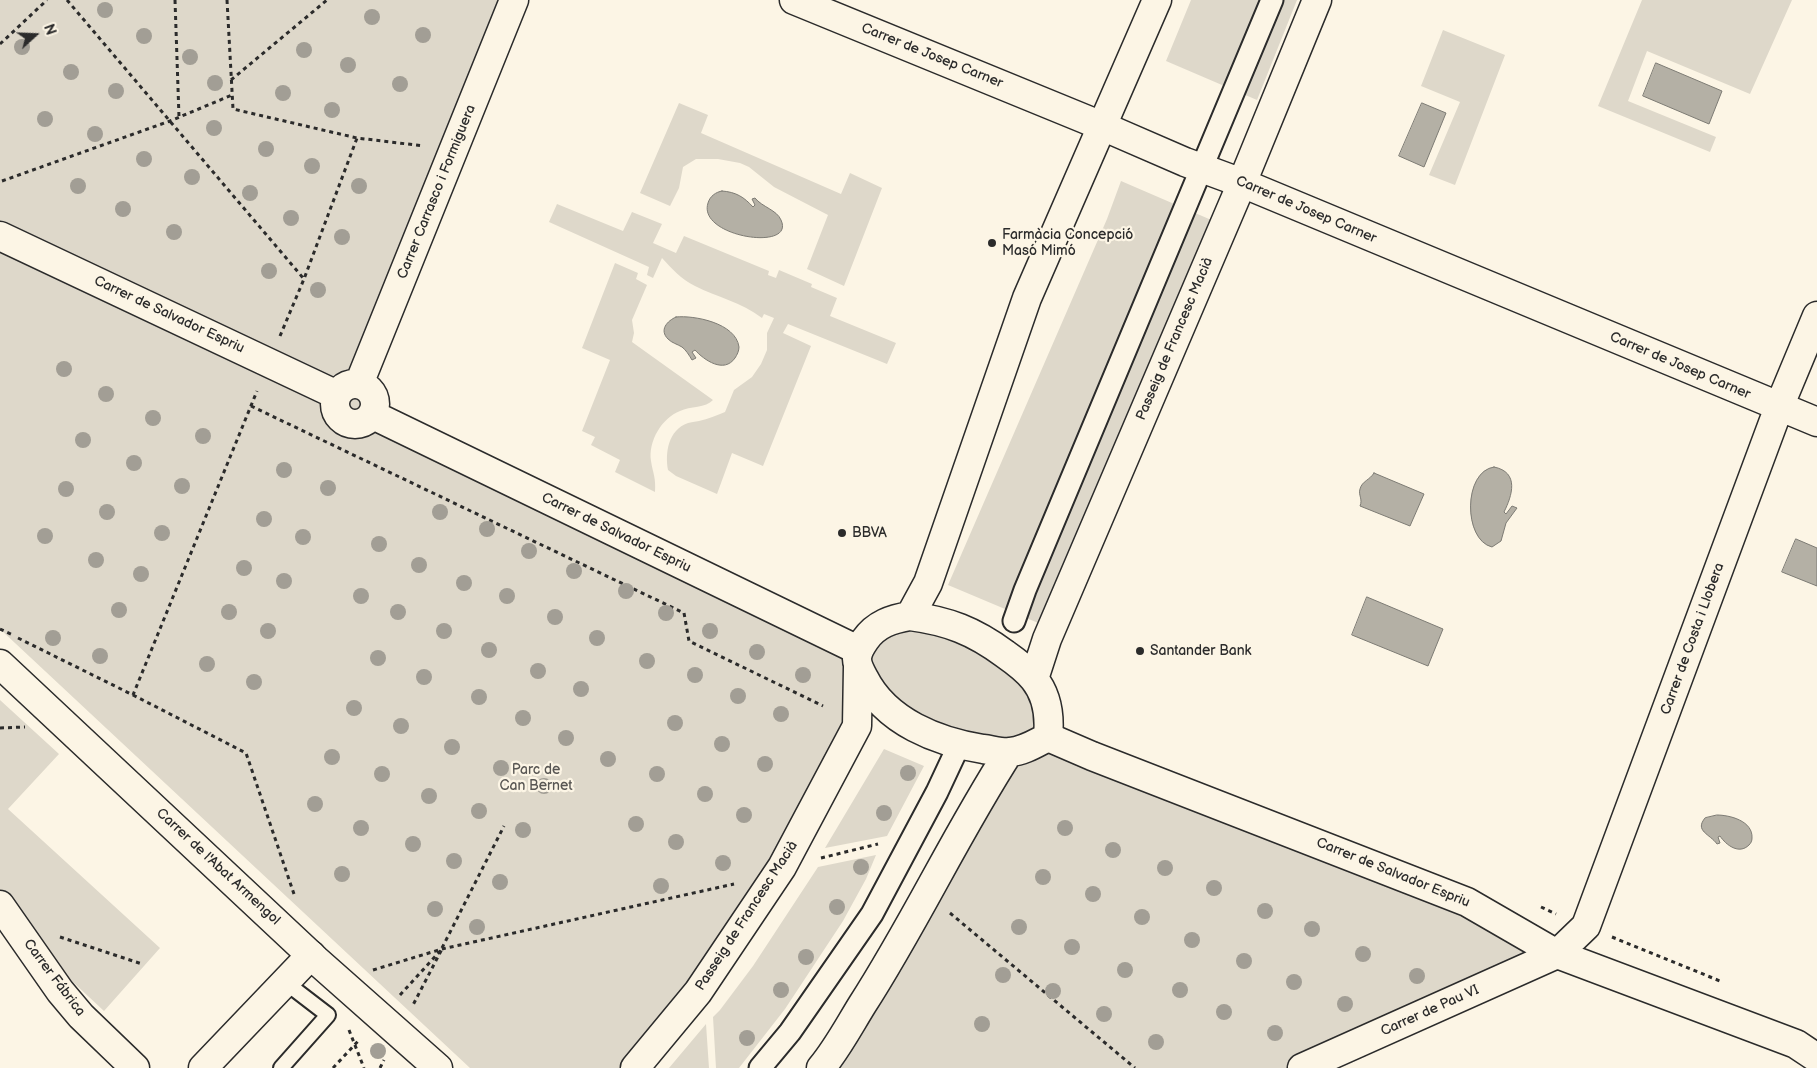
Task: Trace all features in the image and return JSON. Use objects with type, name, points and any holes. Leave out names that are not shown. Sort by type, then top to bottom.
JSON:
[{"type":"street","name":"Carrer Carrasco i Formiguera","points":[[348,390],[454,150],[514,0]]},
{"type":"street","name":"Carrer de Josep Carner","points":[[794,0],[1201,168],[1242,183],[1817,422]]},
{"type":"street","points":[[910,616],[928,583],[1027,298],[1157,0]]},
{"type":"street","points":[[1014,621],[1025,590],[1272,0]]},
{"type":"street","name":"Passeig de Francesc Macià","points":[[1034,679],[1047,639],[1242,183],[1317,0]]},
{"type":"street","name":"Carrer de Salvador Espriu","points":[[0,236],[269,362],[348,390]]},
{"type":"street","name":"Carrer de Costa i Llobera","points":[[1557,954],[1586,926],[1779,407],[1817,316]]},
{"type":"street","points":[[348,390],[370,390],[374,396],[375,409],[373,415],[368,420],[355,424],[342,420],[335,409],[348,390]]},
{"type":"street","name":"Carrer de Salvador Espriu","points":[[373,415],[858,659]]},
{"type":"street","points":[[910,616],[951,624],[972,632],[1014,661],[1034,679],[1047,708],[1048,737],[1028,747],[1009,752],[959,746],[912,726],[895,716],[867,686],[858,659],[869,634],[878,626],[893,619],[910,616]]},
{"type":"street","name":"Passeig de Francesc Macià","points":[[635,1068],[698,992],[782,868],[857,726],[858,659]]},
{"type":"street","name":"Carrer de l'Abat Armengol","points":[[0,664],[340,981],[438,1068]]},
{"type":"street","name":"Carrer de Salvador Espriu","points":[[1048,737],[1467,902],[1557,954],[1796,1044],[1813,1059]]},
{"type":"street","points":[[760,1068],[790,1032],[872,914],[937,792],[959,746]]},
{"type":"street","points":[[821,1068],[891,959],[984,790],[1009,752]]},
{"type":"street","name":"Carrer Fábrica","points":[[0,905],[60,991],[81,1016],[135,1068]]},
{"type":"street","points":[[202,1068],[311,954]]},
{"type":"street","name":"Carrer de Pau VI","points":[[1302,1068],[1557,954]]},
{"type":"lane","points":[[281,1068],[328,1015],[285,982]]},
{"type":"path","points":[[0,44],[47,0]]},
{"type":"path","points":[[67,0],[304,279]]},
{"type":"path","points":[[175,0],[179,117]]},
{"type":"path","points":[[227,0],[233,109],[358,138],[454,150]]},
{"type":"path","points":[[231,80],[327,0]]},
{"type":"path","points":[[2,181],[170,121],[232,95]]},
{"type":"path","points":[[133,695],[304,279],[358,138]]},
{"type":"path","points":[[251,406],[684,612],[689,641],[823,706]]},
{"type":"path","points":[[0,629],[246,752],[297,903]]},
{"type":"path","points":[[0,728],[30,727]]},
{"type":"path","points":[[442,949],[504,826]]},
{"type":"path","points":[[340,981],[442,949],[725,887],[782,868],[885,843]]},
{"type":"path","points":[[926,893],[1134,1068]]},
{"type":"path","points":[[58,936],[142,964]]},
{"type":"path","points":[[348,1029],[364,1068]]},
{"type":"green space","name":"Parc de Can Bernet","points":[[0,0],[514,0],[359,384],[373,415],[858,650],[893,619],[993,645],[1049,723],[1557,954],[1302,1068],[821,1068],[1008,753],[880,702],[857,726],[777,879],[634,1068],[470,1068],[0,629]]},
{"type":"green space","points":[[1191,0],[1297,0],[1257,100],[1166,61]]},
{"type":"green space","points":[[1642,0],[1792,0],[1750,94],[1647,51],[1628,101],[1716,137],[1710,152],[1598,106]]},
{"type":"green space","points":[[1443,30],[1505,55],[1455,185],[1429,175],[1460,102],[1421,86]]},
{"type":"green space","points":[[679,103],[708,115],[701,133],[841,194],[850,173],[882,188],[844,286],[807,269],[828,215],[774,187],[749,167],[740,163],[718,159],[696,159],[683,167],[679,188],[670,206],[640,193]]},
{"type":"green space","points":[[1121,181],[1216,222],[1043,625],[948,585],[1107,219]]},
{"type":"green space","points":[[557,204],[623,231],[632,212],[662,224],[653,243],[676,253],[684,236],[769,271],[768,275],[776,278],[779,270],[812,284],[811,287],[837,298],[830,316],[896,343],[887,364],[788,324],[783,333],[811,346],[763,466],[732,453],[717,494],[676,476],[668,470],[667,463],[669,443],[672,436],[681,426],[725,412],[734,390],[752,377],[761,364],[767,350],[767,333],[774,318],[764,314],[762,318],[754,312],[695,286],[681,277],[662,258],[653,278],[647,275],[649,267],[549,222]]},
{"type":"green space","points":[[615,263],[638,273],[636,279],[647,285],[632,320],[634,333],[632,342],[713,400],[710,403],[684,409],[673,414],[658,431],[654,438],[651,453],[655,492],[615,472],[620,460],[591,445],[595,437],[582,431],[610,360],[582,348]]},
{"type":"green space","points":[[0,700],[59,754],[8,809],[160,948],[104,1011],[59,969],[0,896]]},
{"type":"green space","points":[[884,749],[924,766],[887,836],[825,848]]},
{"type":"green space","points":[[876,855],[866,879],[843,921],[785,1009],[739,1068],[716,1068],[713,1017],[753,966],[818,867]]},
{"type":"green space","points":[[706,1024],[709,1068],[669,1068]]},
{"type":"shaded area","points":[[1656,63],[1722,91],[1709,124],[1643,96]]},
{"type":"shaded area","points":[[1422,103],[1446,113],[1424,167],[1399,156]]},
{"type":"shaded area","points":[[722,191],[739,196],[753,207],[755,205],[752,199],[755,198],[779,217],[782,230],[774,236],[762,238],[730,232],[717,224],[709,215],[708,203],[710,198]]},
{"type":"shaded area","points":[[676,317],[693,317],[722,326],[736,339],[739,347],[735,358],[725,365],[714,364],[695,350],[692,352],[696,358],[692,360],[683,348],[671,342],[665,336],[665,326]]},
{"type":"shaded area","points":[[1494,467],[1508,474],[1511,479],[1511,492],[1504,512],[1506,514],[1512,506],[1517,508],[1506,523],[1501,541],[1492,547],[1482,542],[1476,532],[1470,506],[1472,492],[1477,480],[1484,471]]},
{"type":"shaded area","points":[[1374,473],[1424,494],[1410,526],[1360,506],[1361,486]]},
{"type":"shaded area","points":[[1796,539],[1817,548],[1817,586],[1782,572]]},
{"type":"shaded area","points":[[1367,597],[1443,629],[1428,666],[1352,635]]},
{"type":"shaded area","points":[[1717,815],[1728,816],[1745,823],[1751,832],[1752,839],[1750,844],[1741,849],[1733,848],[1720,836],[1718,837],[1720,843],[1717,844],[1704,832],[1701,826],[1705,818]]},
{"type":"place","name":"Farmàcia Concepció Masó Mimó","points":[[992,243]]},
{"type":"place","name":"BBVA","points":[[842,533]]},
{"type":"place","name":"Santander Bank","points":[[1140,651]]}]
